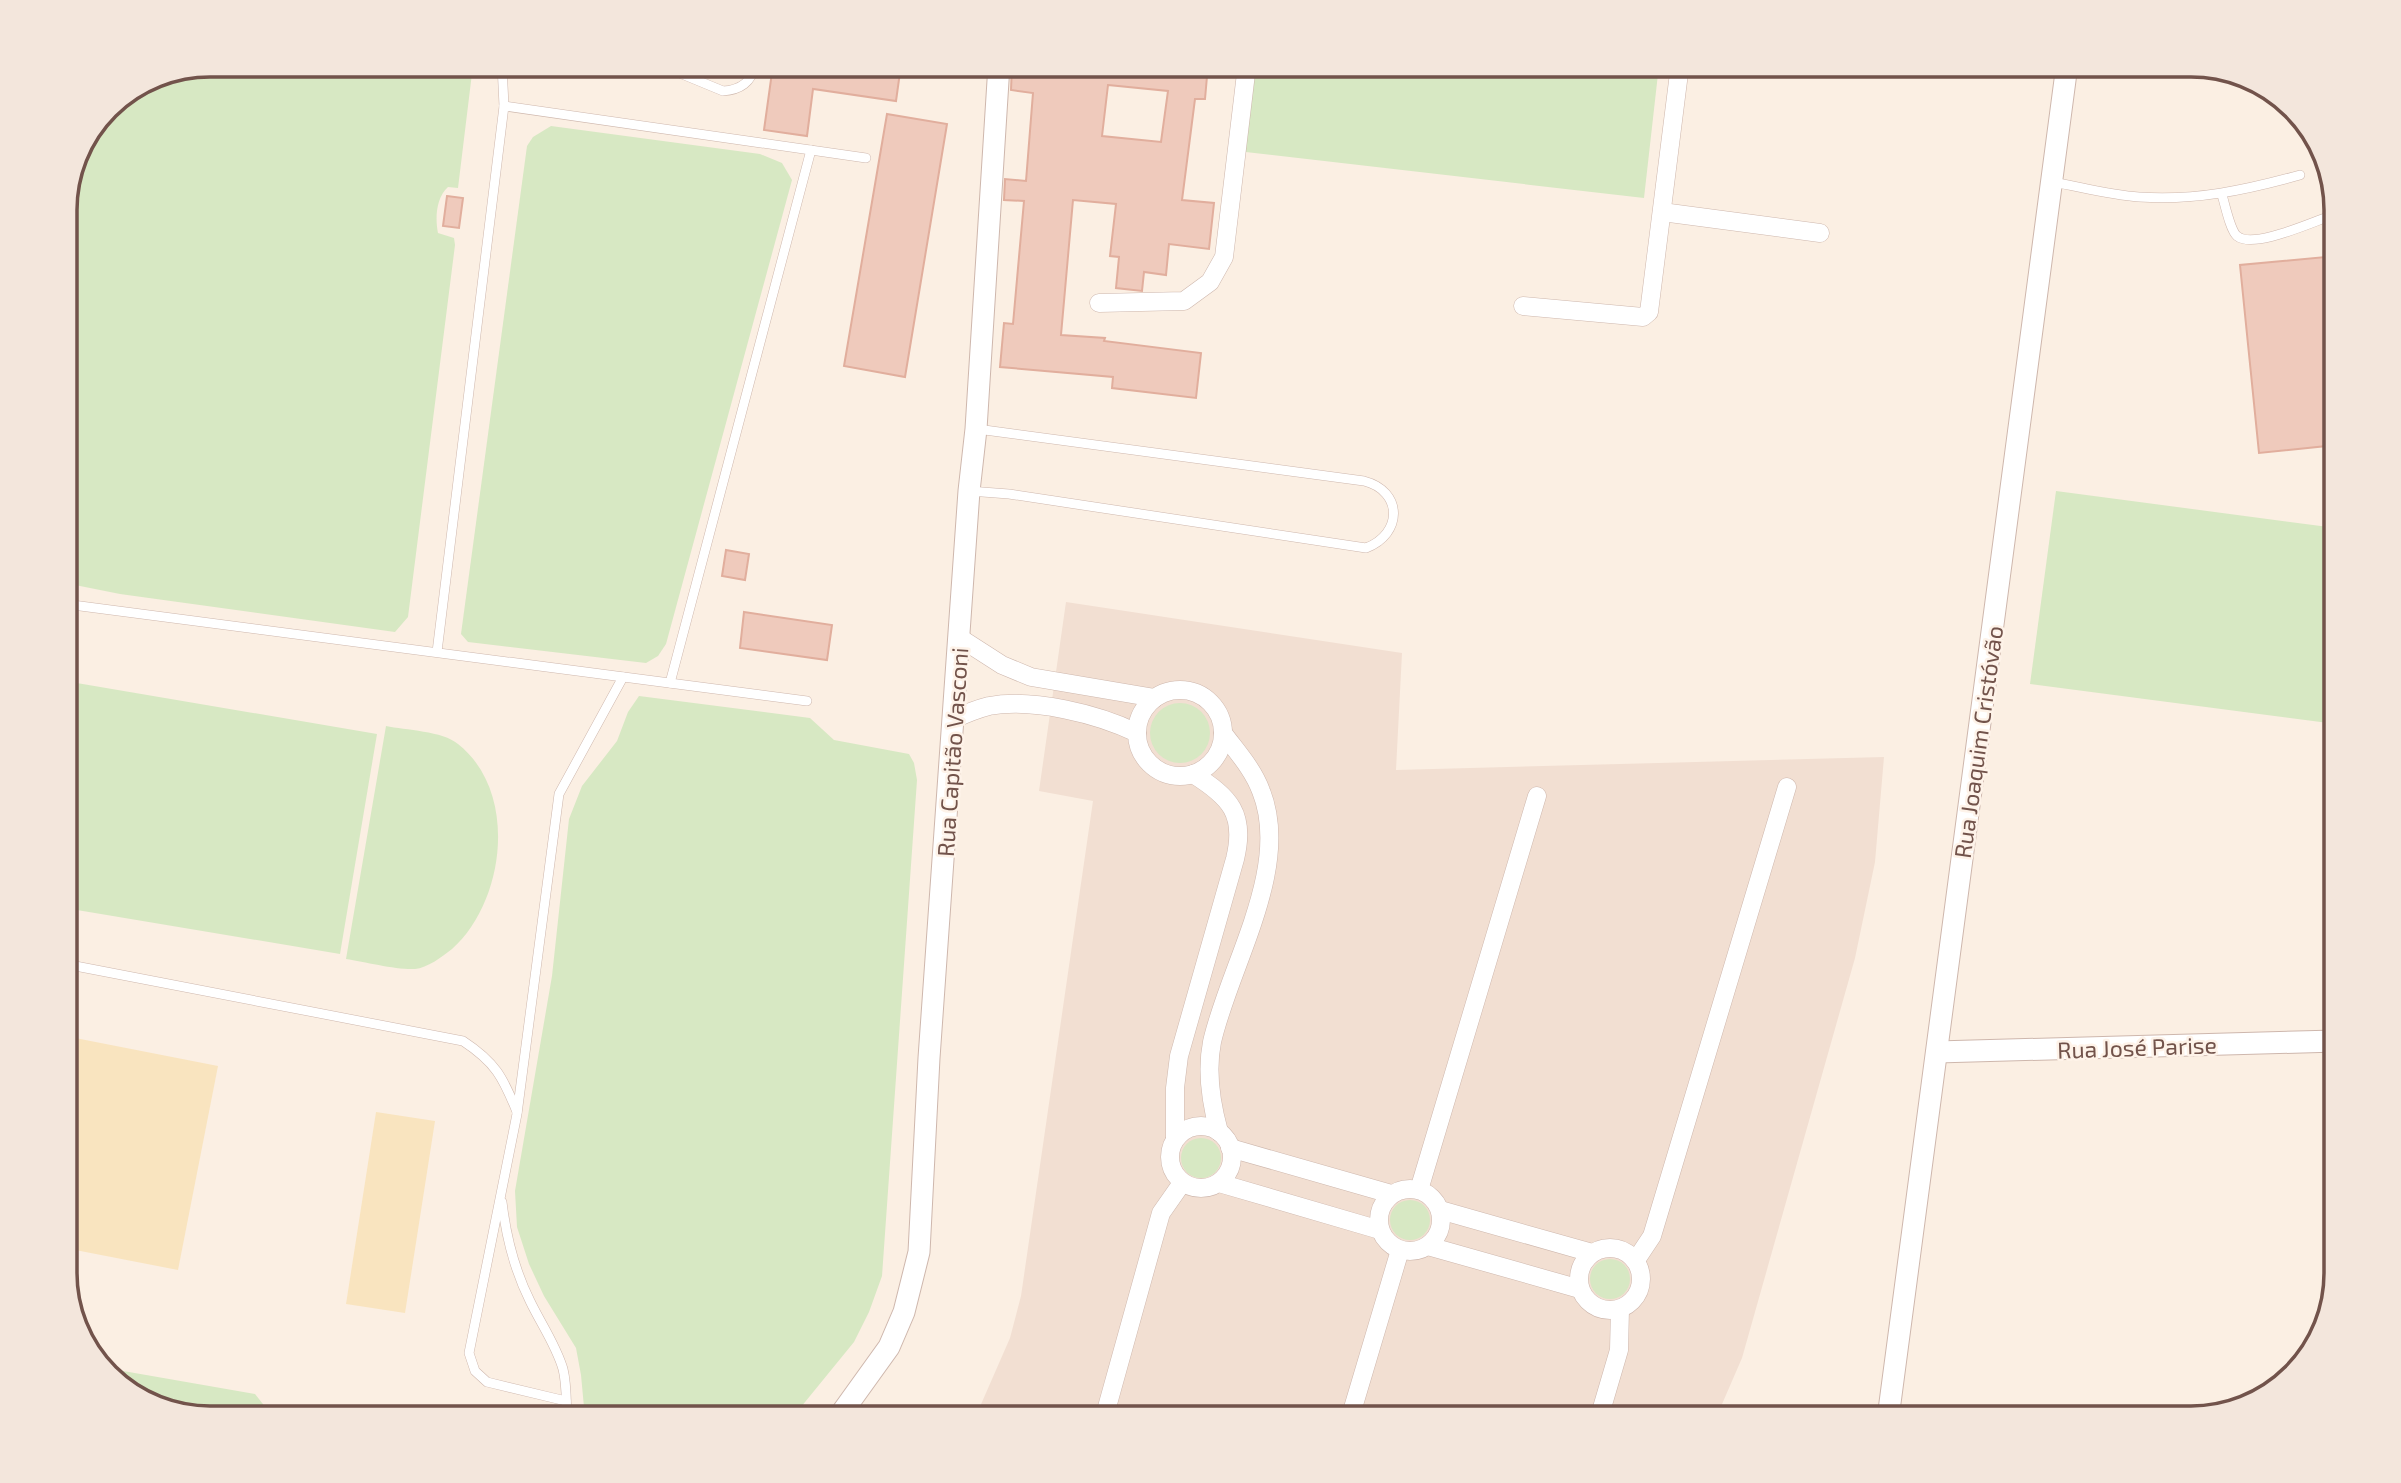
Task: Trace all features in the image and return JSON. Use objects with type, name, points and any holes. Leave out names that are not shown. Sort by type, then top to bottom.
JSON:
[{"type":"street","name":"Rua Capitão Vasconi","points":[[847,1406],[889,1347],[904,1311],[919,1252],[929,1058],[969,492],[976,429],[998,77]]},
{"type":"street","points":[[1099,303],[1184,301],[1210,282],[1224,257],[1246,77]]},
{"type":"street","points":[[1523,306],[1643,317],[1647,314],[1651,308],[1679,77]]},
{"type":"street","name":"Rua Joaquim Cristóvão","points":[[1890,1406],[2066,77]]},
{"type":"street","points":[[1662,212],[1820,233]]},
{"type":"street","points":[[960,638],[1002,665],[1031,677],[1155,698]]},
{"type":"street","points":[[1023,704],[1031,677]]},
{"type":"street","points":[[1096,716],[1100,690]]},
{"type":"street","points":[[1180,690],[1194,692],[1206,698],[1215,708],[1223,733],[1221,747],[1215,759],[1205,768],[1180,777],[1167,775],[1145,759],[1139,747],[1139,720],[1145,708],[1155,698],[1180,690]]},
{"type":"street","points":[[954,719],[987,707],[1023,704],[1096,716],[1137,733]]},
{"type":"street","points":[[1219,1183],[1230,1167],[1230,1148],[1219,1132],[1210,1091],[1212,1043],[1265,880],[1271,847],[1268,811],[1262,792],[1254,774],[1223,733]]},
{"type":"street","points":[[1175,1139],[1175,1088],[1179,1056],[1235,859],[1239,834],[1237,821],[1227,799],[1219,790],[1193,774]]},
{"type":"street","points":[[1636,1260],[1651,1237],[1787,788]]},
{"type":"street","points":[[1419,1190],[1537,796]]},
{"type":"street","name":"Rua José Parise","points":[[1937,1052],[2324,1041]]},
{"type":"street","points":[[1219,1132],[1201,1126],[1182,1132],[1175,1139],[1171,1148],[1171,1167],[1182,1183],[1200,1189],[1219,1183],[1380,1230]]},
{"type":"street","points":[[1230,1148],[1391,1194],[1410,1188],[1419,1190],[1435,1201],[1440,1210],[1440,1230],[1428,1245],[1419,1250],[1400,1250],[1384,1239],[1380,1230],[1380,1210],[1391,1194]]},
{"type":"street","points":[[1107,1406],[1161,1213],[1182,1183]]},
{"type":"street","points":[[1440,1210],[1592,1253],[1610,1247],[1620,1249],[1636,1260],[1642,1279],[1636,1297],[1620,1309],[1600,1309],[1585,1298],[1580,1289],[1580,1269],[1592,1253]]},
{"type":"street","points":[[1428,1245],[1580,1289]]},
{"type":"street","points":[[1354,1406],[1400,1250]]},
{"type":"street","points":[[1603,1406],[1619,1350],[1620,1309]]},
{"type":"lane","points":[[437,652],[504,106],[503,77]]},
{"type":"lane","points":[[688,77],[723,92],[734,90],[750,77]]},
{"type":"lane","points":[[504,106],[866,158]]},
{"type":"lane","points":[[670,683],[811,150]]},
{"type":"lane","points":[[2053,182],[2137,197],[2173,198],[2222,195],[2300,175]]},
{"type":"lane","points":[[2222,195],[2234,233],[2244,239],[2262,240],[2324,218]]},
{"type":"lane","points":[[969,492],[1009,494],[1367,548],[1384,538],[1393,520],[1394,510],[1387,494],[1373,483],[1364,481],[976,429]]},
{"type":"lane","points":[[77,606],[807,701]]},
{"type":"lane","points":[[566,1401],[487,1382],[475,1371],[469,1353],[517,1114],[559,794],[623,677]]},
{"type":"lane","points":[[77,966],[463,1041],[484,1055],[505,1081],[517,1114]]},
{"type":"lane","points":[[501,1191],[504,1225],[513,1262],[529,1300],[553,1344],[563,1371],[566,1406]]},
{"type":"shaded area","points":[[1066,602],[1402,653],[1396,770],[1884,757],[1875,862],[1855,958],[1742,1358],[1721,1406],[980,1406],[1010,1338],[1021,1296],[1093,801],[1039,791]]},
{"type":"green space","points":[[201,77],[472,77],[458,188],[448,187],[437,208],[438,233],[454,238],[455,245],[408,617],[395,632],[120,594],[77,585],[77,201],[87,159],[104,129],[122,110],[143,95],[167,84]]},
{"type":"green space","points":[[1246,77],[1658,77],[1644,198],[1237,151]]},
{"type":"green space","points":[[551,126],[760,154],[782,163],[792,180],[666,644],[658,656],[646,663],[468,642],[461,634],[527,146],[533,137]]},
{"type":"green space","points":[[2056,491],[2324,526],[2324,722],[2030,684]]},
{"type":"green space","points":[[77,683],[377,734],[340,954],[77,910]]},
{"type":"green space","points":[[639,696],[810,718],[834,740],[909,754],[914,763],[917,780],[882,1276],[854,1342],[802,1406],[584,1406],[576,1348],[544,1296],[529,1264],[517,1227],[515,1191],[552,976],[569,819],[582,786],[617,741],[628,712]]},
{"type":"green space","points":[[1180,703],[1197,708],[1205,716],[1210,733],[1205,750],[1197,758],[1180,763],[1163,758],[1155,750],[1150,733],[1155,716],[1163,708]]},
{"type":"green space","points":[[386,726],[443,736],[458,744],[477,765],[490,790],[497,818],[498,847],[484,904],[470,929],[452,949],[439,959],[415,969],[346,959]]},
{"type":"green space","points":[[1201,1138],[1215,1144],[1221,1158],[1215,1172],[1201,1178],[1187,1172],[1181,1158],[1187,1144]]},
{"type":"green space","points":[[1410,1200],[1424,1206],[1430,1220],[1424,1234],[1410,1240],[1396,1234],[1390,1220],[1396,1206]]},
{"type":"green space","points":[[1610,1259],[1624,1265],[1630,1279],[1624,1293],[1610,1299],[1596,1293],[1590,1279],[1596,1265]]},
{"type":"green space","points":[[119,1370],[255,1394],[264,1406],[193,1405],[159,1396],[136,1384]]},
{"type":"sand","points":[[77,1038],[218,1066],[178,1270],[77,1250]]},
{"type":"sand","points":[[376,1112],[435,1121],[405,1313],[346,1304]]},
{"type":"building","points":[[771,77],[899,77],[896,101],[813,89],[807,136],[764,130]]},
{"type":"building","points":[[1012,77],[1207,77],[1205,99],[1195,99],[1182,200],[1214,203],[1209,249],[1169,244],[1166,275],[1144,272],[1142,291],[1116,288],[1119,257],[1110,256],[1116,204],[1073,200],[1061,335],[1105,338],[1104,341],[1201,353],[1196,398],[1112,388],[1113,377],[1000,367],[1004,323],[1013,324],[1024,201],[1004,200],[1005,179],[1026,181],[1033,93],[1011,90]],"holes":[[[1108,85],[1168,91],[1161,142],[1102,136]]]},
{"type":"building","points":[[887,114],[947,124],[905,377],[844,366]]},
{"type":"building","points":[[447,196],[463,198],[459,228],[443,226]]},
{"type":"building","points":[[2324,257],[2324,446],[2259,453],[2240,265]]},
{"type":"building","points":[[726,550],[749,554],[745,580],[722,576]]},
{"type":"building","points":[[744,612],[832,625],[827,660],[740,648]]}]
